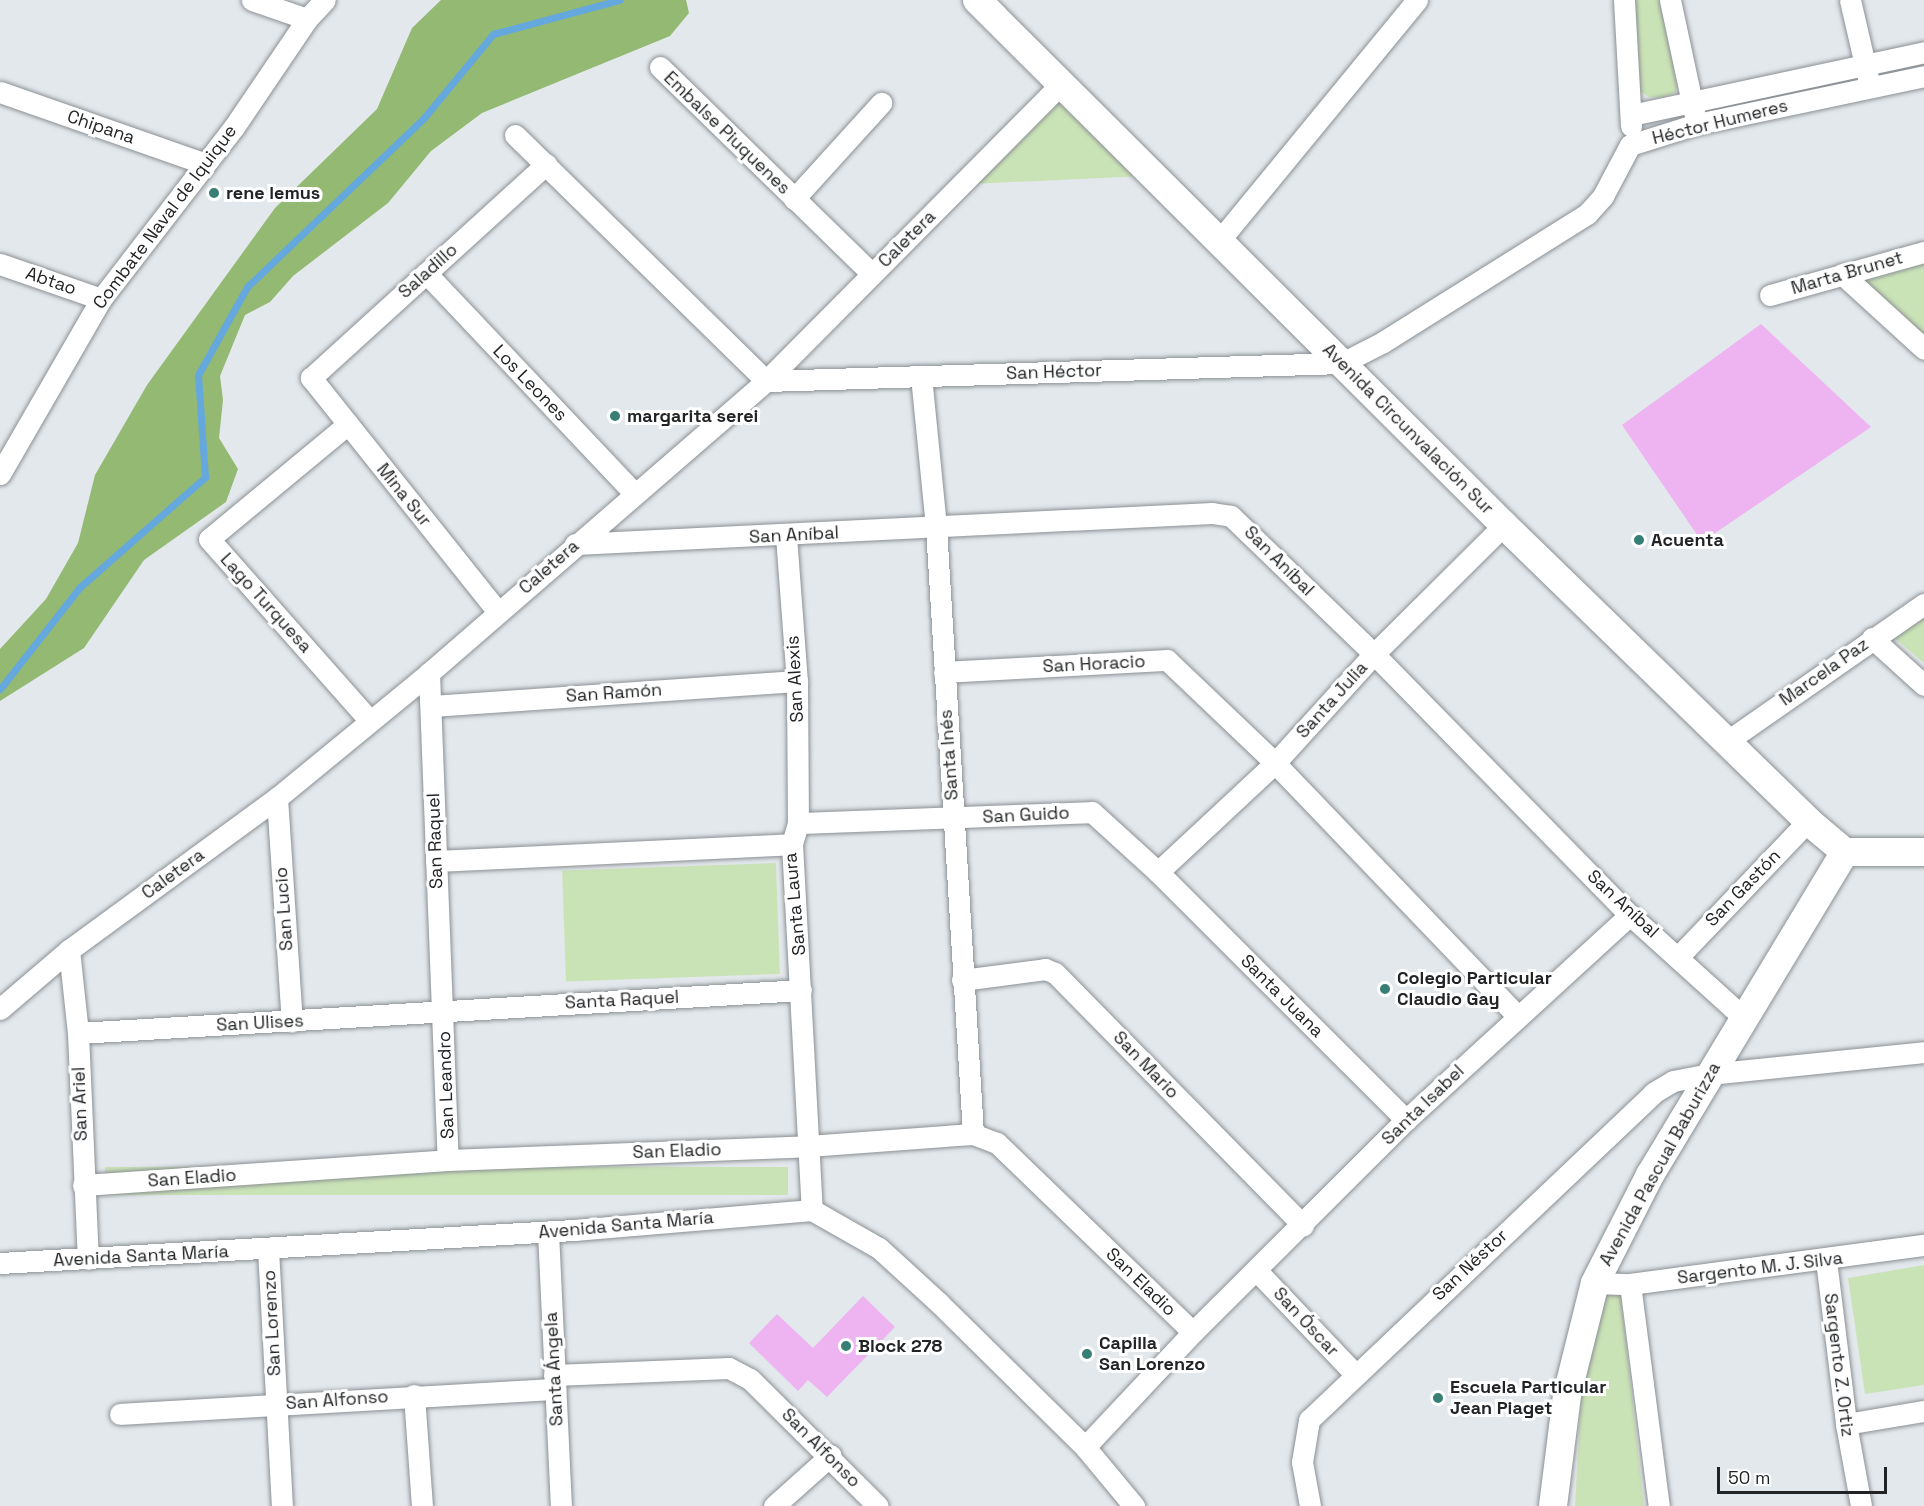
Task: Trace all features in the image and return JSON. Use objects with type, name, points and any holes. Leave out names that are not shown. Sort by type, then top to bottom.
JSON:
[{"type":"main road","name":"Avenida Circunvalación Sur","points":[[977,0],[1504,525],[1808,821],[1845,852]]},
{"type":"main road","points":[[1845,852],[1924,852]]},
{"type":"main road","name":"Avenida Pascual Baburizza","points":[[1553,1506],[1567,1395],[1595,1283],[1650,1175],[1743,1017],[1845,852]]},
{"type":"street","points":[[252,0],[307,19]]},
{"type":"street","name":"Combate Naval de Iquique","points":[[0,474],[10,437],[101,299],[203,163],[234,127],[307,19],[324,0]]},
{"type":"street","points":[[1219,241],[1417,0]]},
{"type":"street","points":[[1624,0],[1630,145]]},
{"type":"street","points":[[1670,0],[1697,124]]},
{"type":"street","points":[[1850,0],[1870,88]]},
{"type":"street","name":"Héctor Humeres","points":[[1630,115],[1691,100],[1924,52]]},
{"type":"street","name":"Embalse Piuquenes","points":[[660,67],[872,274]]},
{"type":"street","name":"Héctor Humeres","points":[[1342,363],[1401,331],[1587,214],[1603,196],[1630,145],[1697,124],[1924,76]]},
{"type":"street","name":"Caletera","points":[[0,1009],[69,950],[277,798],[429,673],[575,544],[766,381],[1061,84]]},
{"type":"street","name":"Chipana","points":[[0,92],[203,163]]},
{"type":"street","name":"Embalse Piuquenes","points":[[795,199],[881,103]]},
{"type":"street","points":[[515,135],[766,381]]},
{"type":"street","name":"Saladillo","points":[[311,378],[546,164]]},
{"type":"street","name":"Marta Brunet","points":[[1770,295],[1924,252]]},
{"type":"street","name":"Abtao","points":[[0,264],[101,299]]},
{"type":"street","name":"Los Leones","points":[[426,273],[634,493]]},
{"type":"street","points":[[1842,274],[1924,349]]},
{"type":"street","name":"San Héctor","points":[[766,381],[1342,363]]},
{"type":"street","name":"Santa Inés","points":[[921,376],[936,527],[973,1134]]},
{"type":"street","name":"Mina Sur","points":[[311,378],[498,612]]},
{"type":"street","name":"Lago Turquesa","points":[[348,424],[209,539],[370,721]]},
{"type":"street","name":"San Aníbal","points":[[575,544],[786,536],[1222,513],[1239,520],[1630,915],[1679,956],[1743,1017]]},
{"type":"street","name":"Santa Julia","points":[[1158,872],[1275,763],[1374,654],[1504,525]]},
{"type":"street","name":"San Alexis","points":[[786,536],[798,681],[798,824],[792,844]]},
{"type":"street","name":"Marcela Paz","points":[[1726,742],[1872,638],[1924,604]]},
{"type":"street","points":[[1872,638],[1924,685]]},
{"type":"street","name":"San Horacio","points":[[944,672],[1167,660],[1275,763]]},
{"type":"street","name":"San Raquel","points":[[429,673],[443,1009]]},
{"type":"street","name":"San Ramón","points":[[431,706],[798,681]]},
{"type":"street","points":[[1275,763],[1518,1016]]},
{"type":"street","name":"San Lucio","points":[[277,798],[292,1021]]},
{"type":"street","name":"San Guido","points":[[798,824],[1092,812],[1158,872]]},
{"type":"street","name":"San Gastón","points":[[1679,956],[1808,821]]},
{"type":"street","name":"Santa Laura","points":[[436,861],[792,844],[812,1210]]},
{"type":"street","name":"Santa Juana","points":[[1158,872],[1406,1119]]},
{"type":"street","name":"Santa Isabel","points":[[1085,1447],[1193,1332],[1303,1225],[1406,1119],[1630,915]]},
{"type":"street","name":"San Ariel","points":[[69,950],[78,1033],[88,1259]]},
{"type":"street","name":"San Mario","points":[[962,980],[1045,969],[1055,973],[1303,1225]]},
{"type":"street","name":"Santa Raquel","points":[[443,1009],[801,990]]},
{"type":"street","name":"San Ulises","points":[[78,1033],[292,1021],[443,1009]]},
{"type":"street","name":"San Leandro","points":[[443,1009],[448,1160]]},
{"type":"street","name":"San Néstor","points":[[1310,1506],[1302,1462],[1309,1420],[1653,1093],[1673,1081],[1709,1074],[1924,1052]]},
{"type":"street","name":"San Eladio","points":[[83,1185],[448,1160],[808,1146],[973,1134],[997,1143],[1193,1332]]},
{"type":"street","points":[[812,1210],[879,1248],[1085,1447],[1134,1506]]},
{"type":"street","name":"Avenida Santa María","points":[[0,1263],[548,1232],[812,1210]]},
{"type":"street","name":"Santa Ángela","points":[[548,1232],[561,1506]]},
{"type":"street","name":"Sargento M. J. Silva","points":[[1595,1283],[1630,1284],[1826,1260],[1924,1245]]},
{"type":"street","name":"San Lorenzo","points":[[268,1249],[282,1506]]},
{"type":"street","name":"Sargento Z. Ortiz","points":[[1826,1260],[1846,1424],[1861,1506]]},
{"type":"street","name":"San Óscar","points":[[1256,1270],[1355,1374]]},
{"type":"street","points":[[1630,1284],[1659,1506]]},
{"type":"street","name":"San Alfonso","points":[[120,1414],[414,1395],[729,1368],[750,1379],[831,1455],[878,1506]]},
{"type":"street","points":[[414,1395],[422,1506]]},
{"type":"street","points":[[1846,1424],[1924,1411]]},
{"type":"street","points":[[774,1506],[831,1455]]},
{"type":"green space","points":[[441,0],[686,0],[689,13],[670,36],[482,113],[431,151],[388,203],[293,276],[270,302],[245,315],[220,376],[223,400],[219,438],[238,469],[226,502],[144,560],[84,648],[0,701],[0,649],[46,599],[78,543],[95,475],[147,385],[275,208],[377,109],[412,28]]},
{"type":"green space","points":[[1633,0],[1660,0],[1678,86],[1675,93],[1662,98],[1649,97],[1637,89]]},
{"type":"green space","points":[[1066,95],[1145,176],[971,184]]},
{"type":"green space","points":[[1924,260],[1924,336],[1860,277]]},
{"type":"green space","points":[[1924,615],[1924,663],[1892,636]]},
{"type":"green space","points":[[776,863],[780,974],[566,981],[562,870]]},
{"type":"green space","points":[[105,1167],[788,1167],[788,1195],[105,1195]]},
{"type":"green space","points":[[1924,1265],[1924,1385],[1865,1394],[1848,1278]]},
{"type":"green space","points":[[1620,1288],[1644,1506],[1575,1506],[1581,1400],[1601,1293]]},
{"type":"building","points":[[1761,324],[1871,427],[1702,542],[1622,425]]},
{"type":"building","name":"Block 278","points":[[863,1296],[895,1327],[827,1397],[808,1380],[798,1391],[749,1343],[777,1314],[813,1348]]},
{"type":"waterway","points":[[0,689],[80,587],[205,477],[198,375],[247,287],[423,119],[493,34],[619,0]]},
{"type":"place","name":"rene lemus","points":[[214,193]]},
{"type":"place","name":"margarita serei","points":[[615,416]]},
{"type":"place","name":"Acuenta","points":[[1639,540]]},
{"type":"place","name":"Colegio Particular Claudio Gay","points":[[1385,989]]},
{"type":"place","name":"Block 278","points":[[846,1346]]},
{"type":"place","name":"Capilla San Lorenzo","points":[[1087,1354]]},
{"type":"place","name":"Escuela Particular Jean Piaget","points":[[1438,1398]]}]
